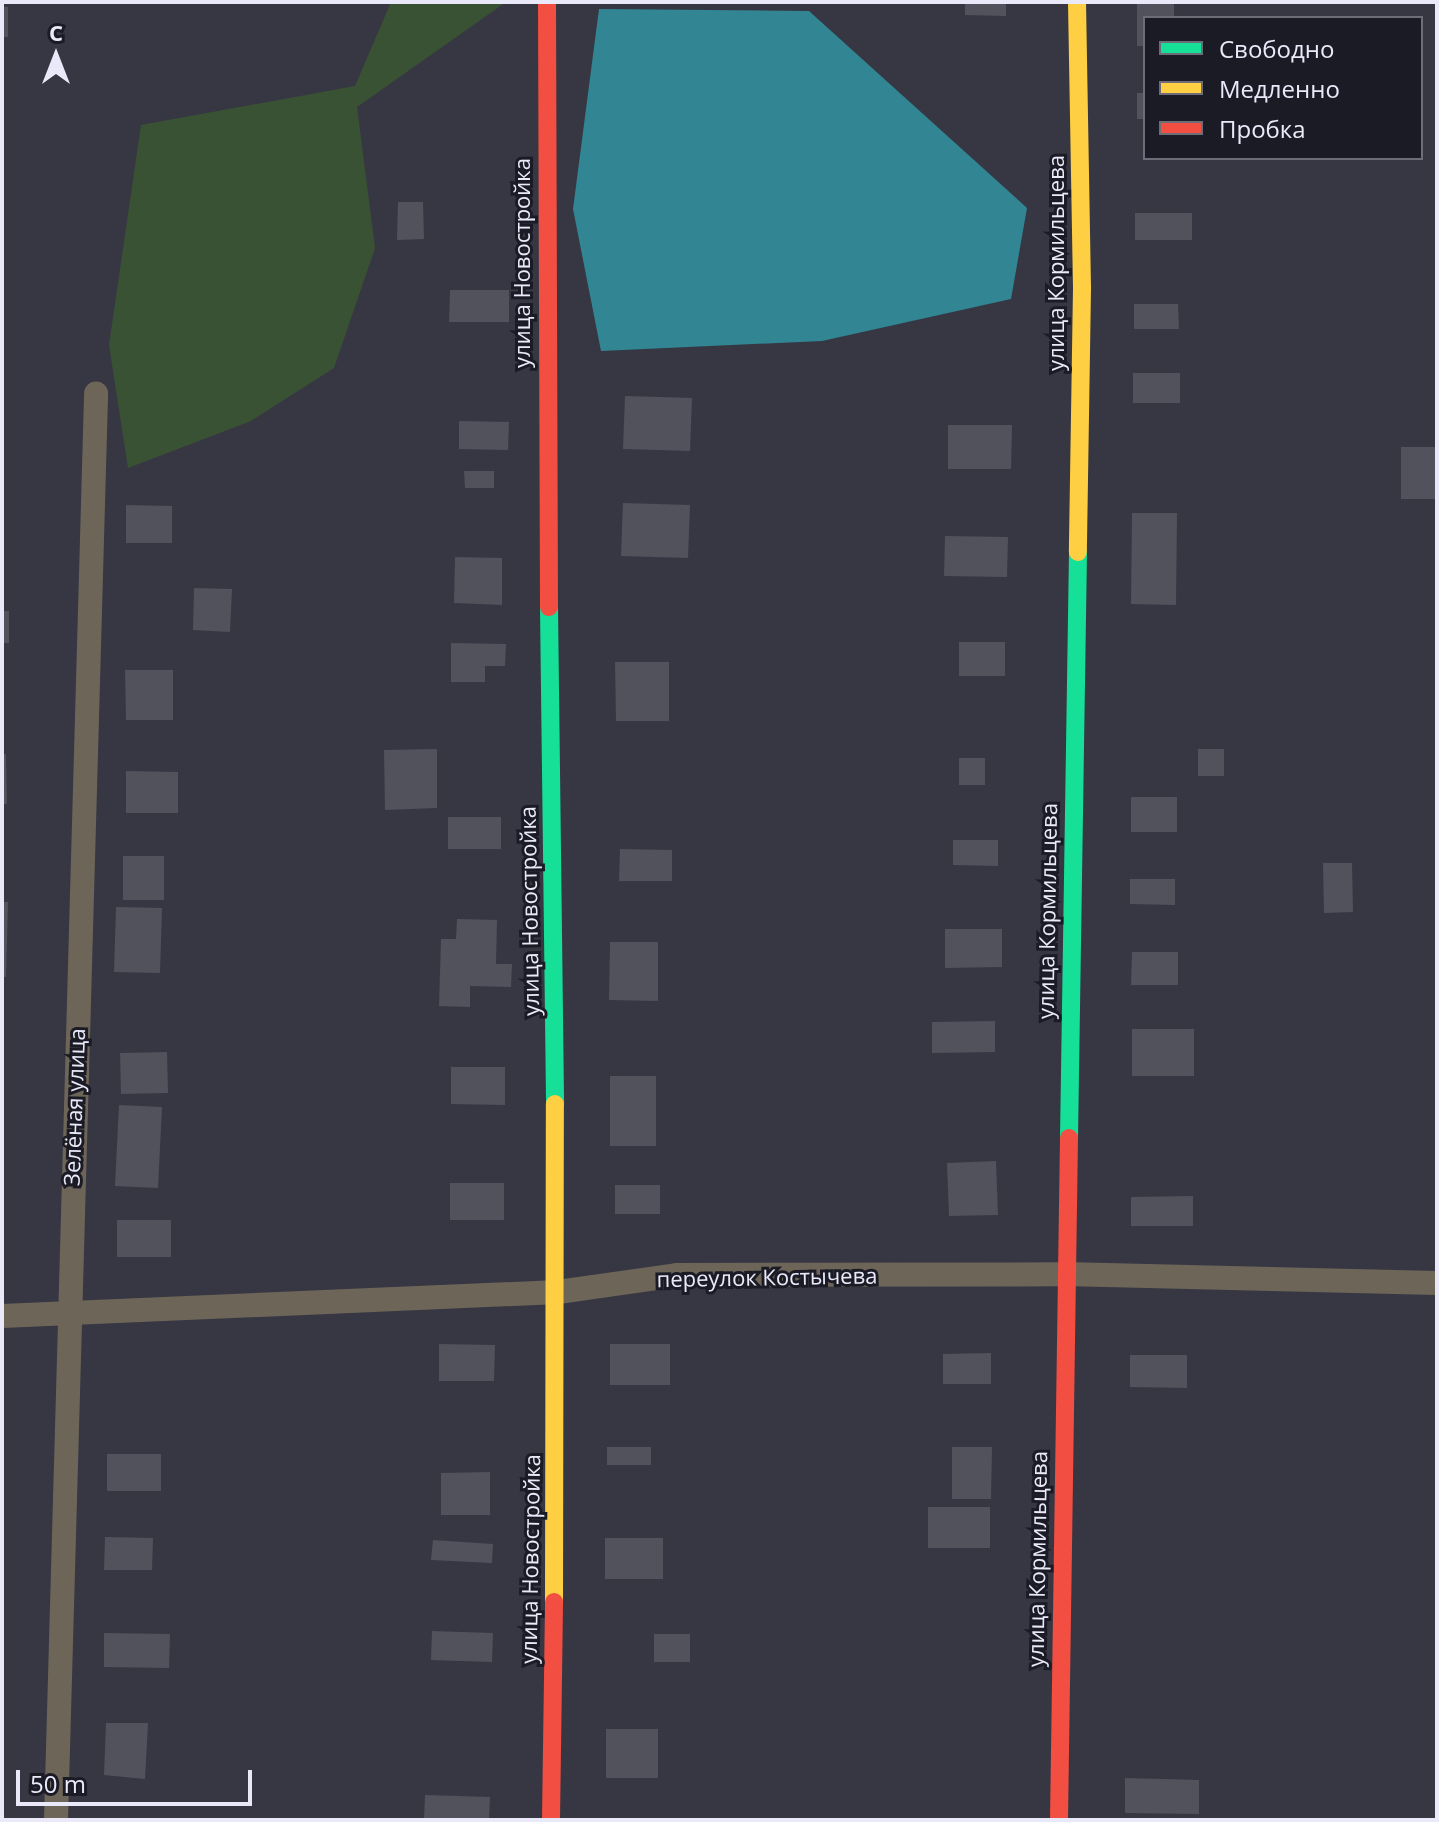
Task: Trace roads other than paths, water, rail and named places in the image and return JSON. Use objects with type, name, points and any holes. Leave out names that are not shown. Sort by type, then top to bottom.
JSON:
[{"type":"street","name":"улица Новостройка","points":[[547,2],[545,324],[558,1292],[551,1820]]},
{"type":"street","name":"улица Кормильцева","points":[[1059,1820],[1064,1274],[1082,288],[1077,2]]},
{"type":"street","name":"Зелёная улица","points":[[56,1820],[67,1316],[96,394]]},
{"type":"street","name":"переулок Костычева","points":[[2,1316],[67,1316],[558,1292],[677,1275],[1064,1274],[1437,1283]]},
{"type":"water","points":[[599,9],[809,11],[1027,208],[1011,299],[822,341],[601,351],[573,209]]}]
